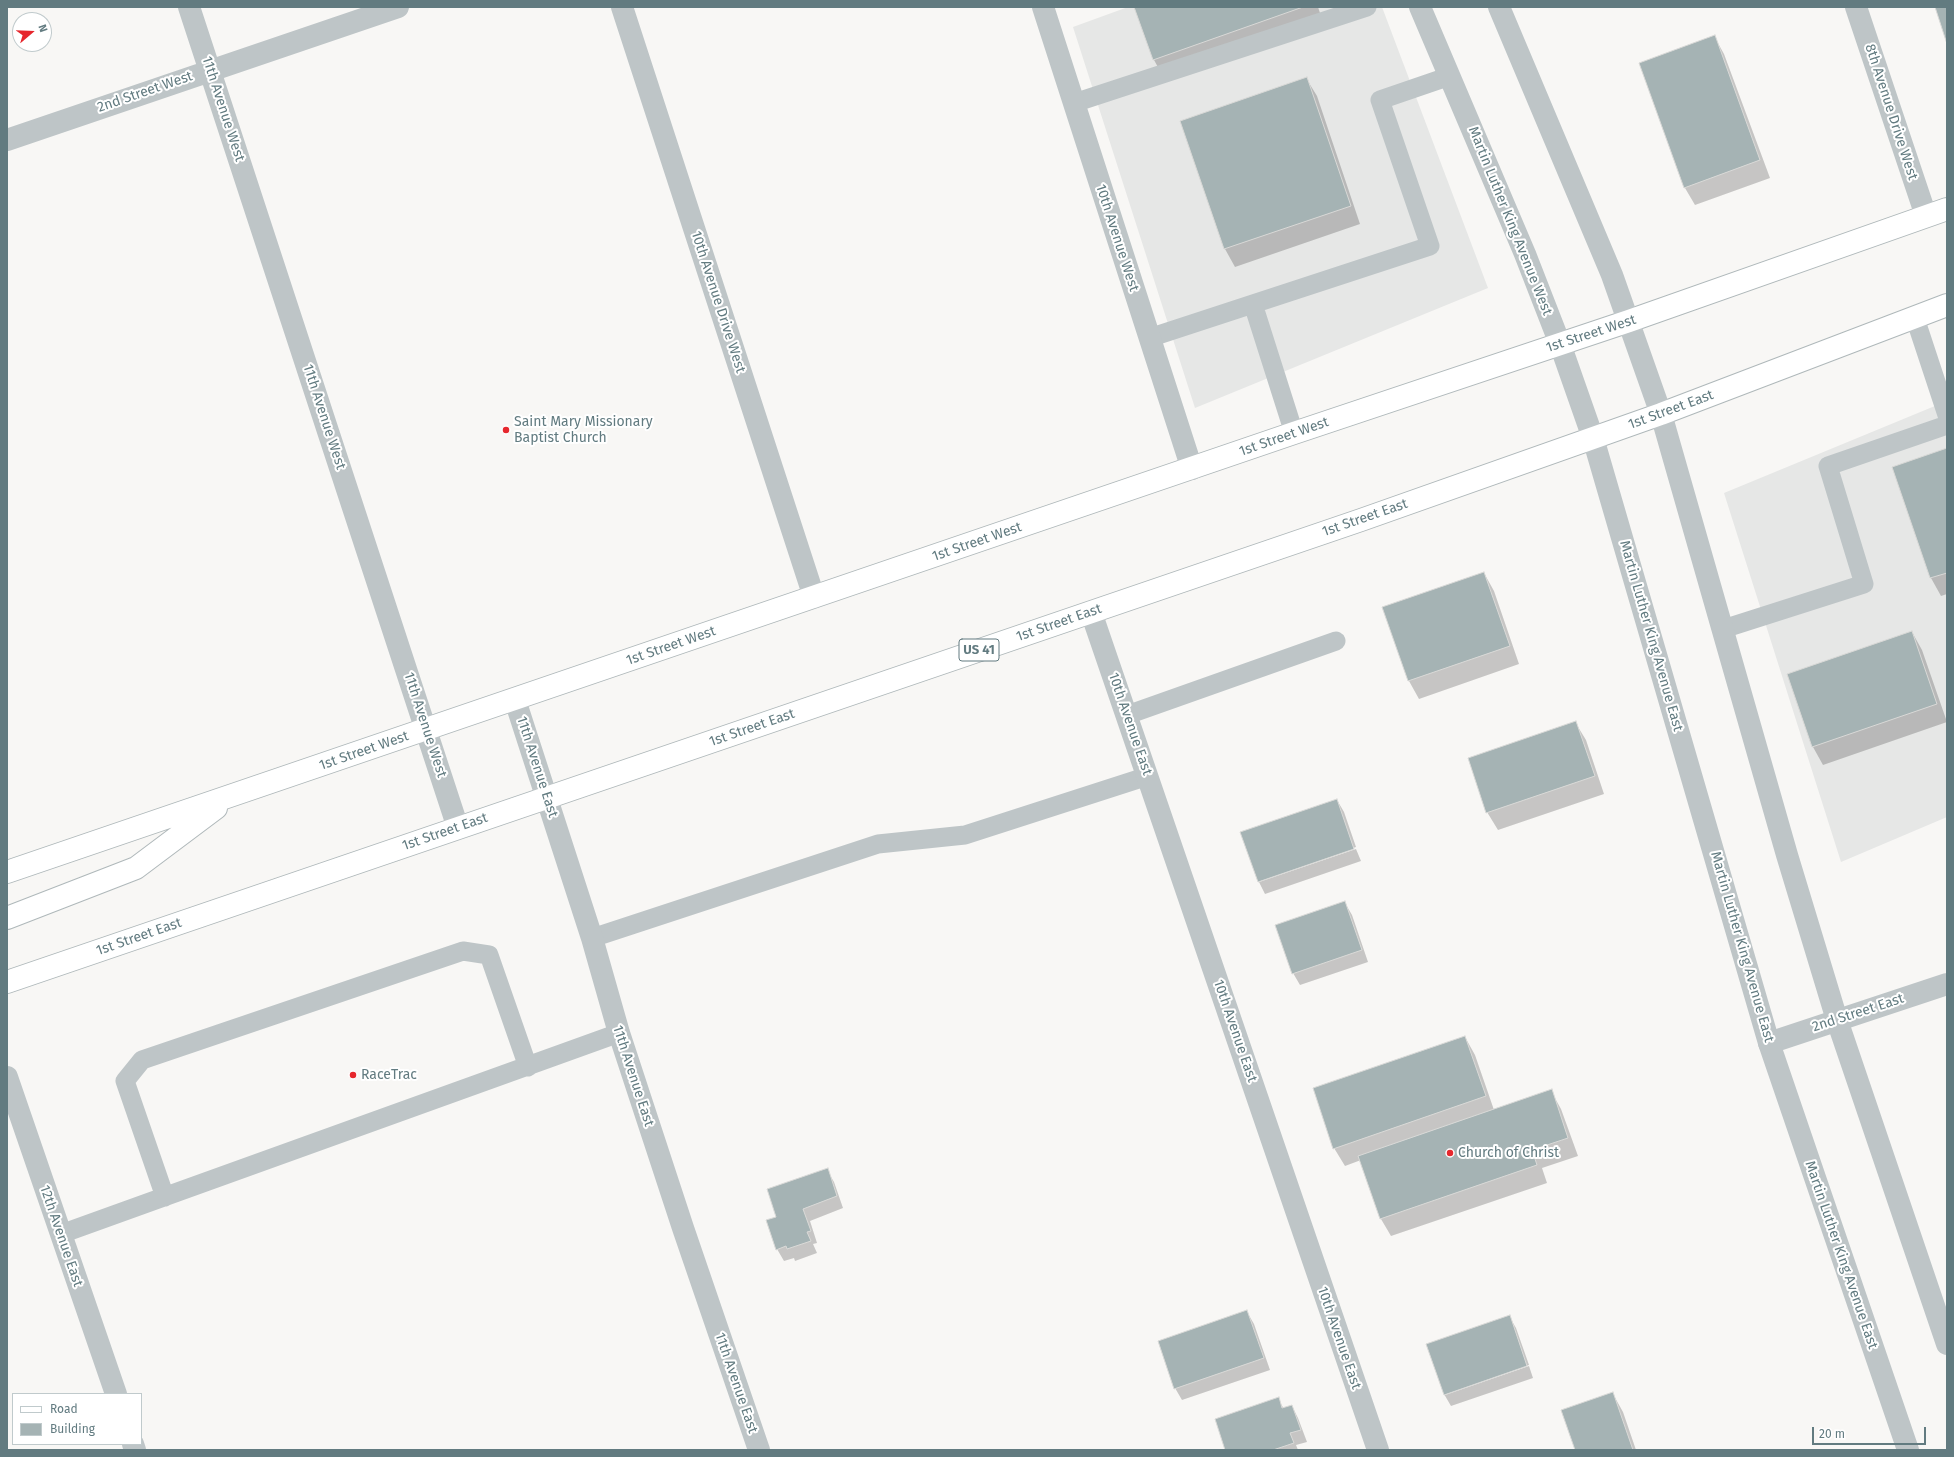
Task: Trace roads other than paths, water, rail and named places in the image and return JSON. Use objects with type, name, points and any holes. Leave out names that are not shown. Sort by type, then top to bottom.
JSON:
[{"type":"main road","name":"1st Street West","points":[[7,872],[515,700],[1294,433],[1629,321],[1947,209]]},
{"type":"main road","name":"1st Street East","points":[[7,982],[1091,612],[1593,438],[1661,414],[1947,306]]},
{"type":"main road","points":[[7,918],[136,868],[231,796]]},
{"type":"street","name":"11th Avenue West","points":[[189,7],[458,828]]},
{"type":"street","name":"2nd Street West","points":[[7,140],[398,7]]},
{"type":"street","name":"10th Avenue Drive West","points":[[622,7],[814,598]]},
{"type":"street","name":"10th Avenue West","points":[[1043,7],[1192,469]]},
{"type":"street","name":"Martin Luther King Avenue West","points":[[1420,7],[1450,76],[1560,344],[1593,438]]},
{"type":"street","points":[[1500,7],[1597,238],[1629,321],[1661,414],[1837,1020],[1947,1344]]},
{"type":"street","name":"8th Avenue Drive West","points":[[1856,7],[1926,216]]},
{"type":"street","name":"Martin Luther King Avenue East","points":[[1593,438],[1769,1042],[1908,1450]]},
{"type":"street","name":"10th Avenue East","points":[[1091,612],[1378,1450]]},
{"type":"street","name":"11th Avenue East","points":[[515,700],[592,938],[619,1033],[683,1228],[759,1450]]},
{"type":"street","name":"2nd Street East","points":[[1769,1042],[1947,984]]},
{"type":"street","name":"12th Avenue East","points":[[7,1077],[116,1393]]},
{"type":"lane","points":[[1074,103],[1366,7]]},
{"type":"lane","points":[[1149,338],[1430,246],[1380,100],[1450,76]]},
{"type":"lane","points":[[1253,304],[1294,433]]},
{"type":"lane","points":[[1915,318],[1947,415]]},
{"type":"lane","points":[[1723,629],[1864,584],[1828,466],[1947,425]]},
{"type":"lane","points":[[1127,715],[1336,641]]},
{"type":"lane","points":[[592,938],[878,844],[965,835],[1148,776]]},
{"type":"lane","points":[[165,1197],[125,1081],[142,1060],[463,951],[489,955],[528,1066]]},
{"type":"lane","points":[[61,1234],[619,1033]]},
{"type":"place","name":"Saint Mary Missionary Baptist Church","points":[[506,430]]},
{"type":"place","name":"RaceTrac","points":[[353,1075]]},
{"type":"place","name":"Church of Christ","points":[[1450,1153]]}]
